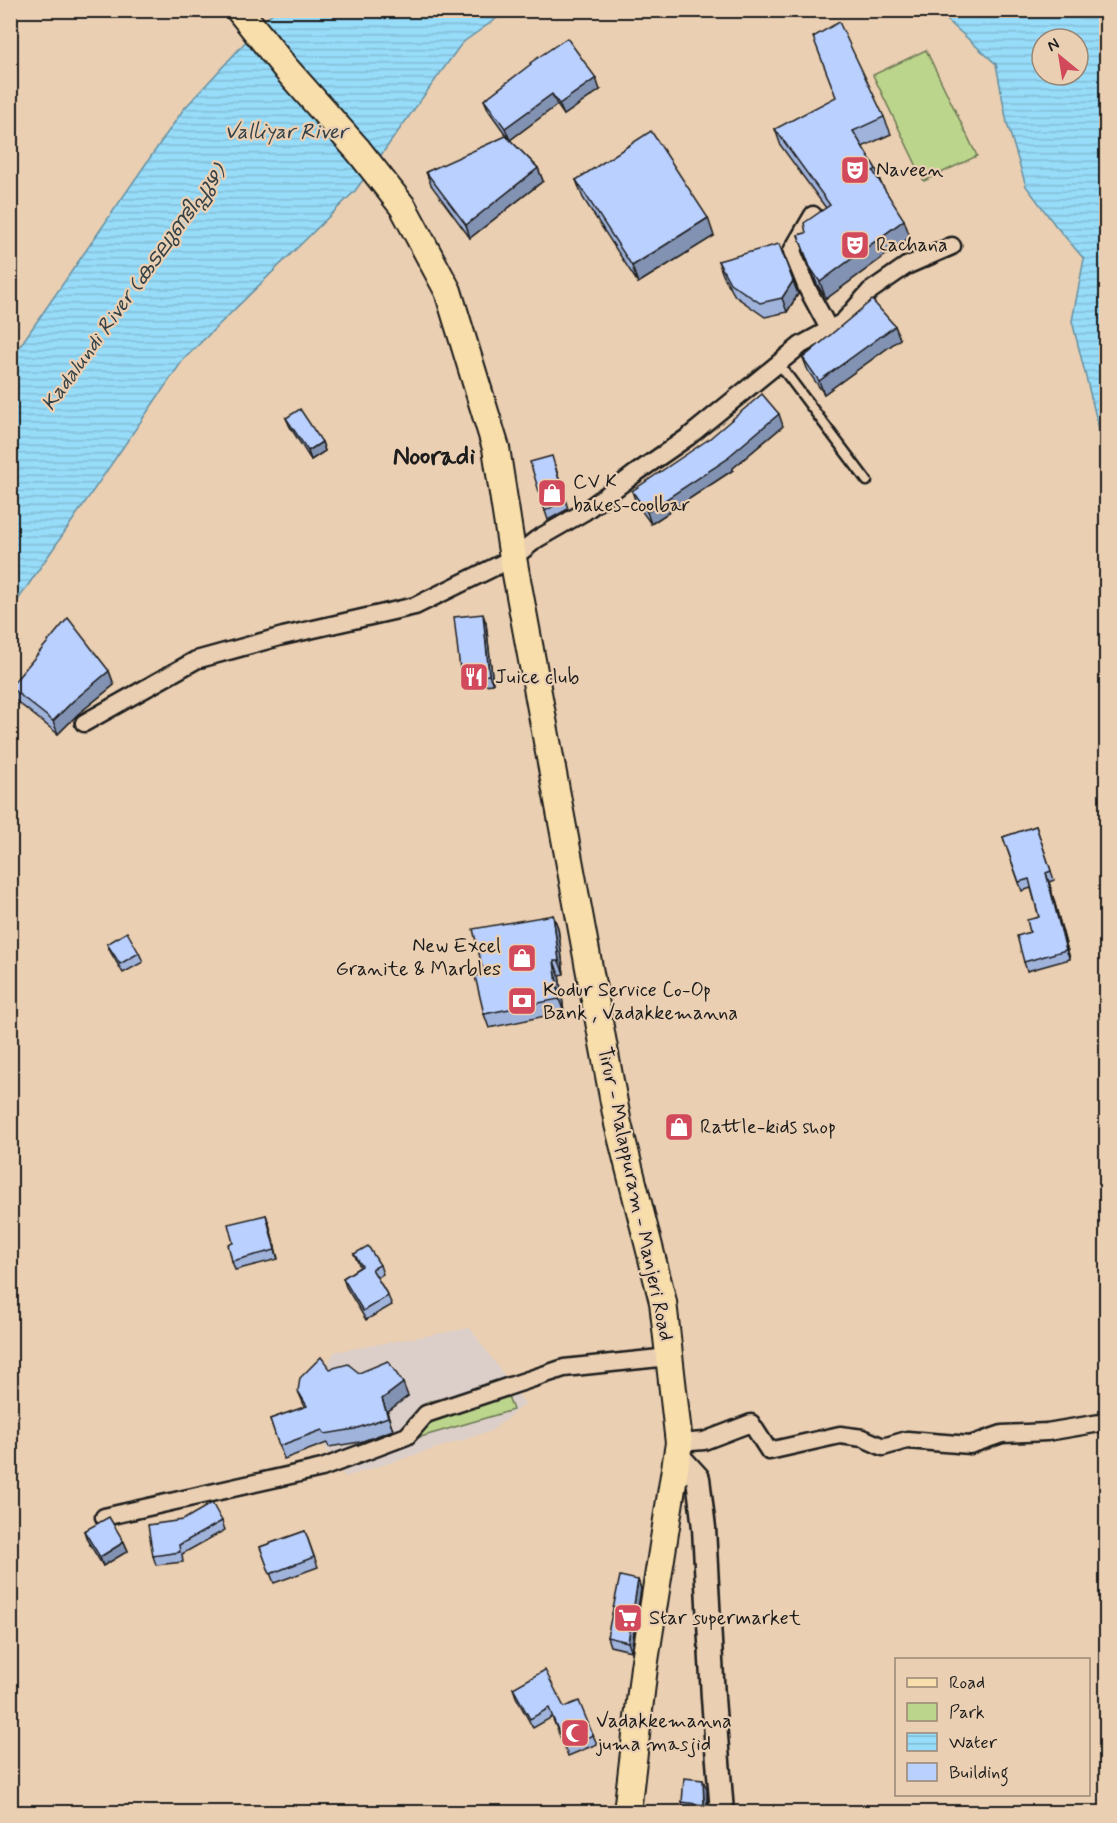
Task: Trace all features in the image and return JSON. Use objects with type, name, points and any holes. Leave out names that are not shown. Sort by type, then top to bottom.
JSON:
[{"type":"main road","name":"Tirur - Malappuram - Manjeri Road","points":[[239,10],[287,70],[358,150],[403,207],[448,291],[496,448],[513,558],[618,1124],[663,1302],[678,1449],[644,1667],[627,1812]]},
{"type":"main road","points":[[678,1449],[699,1478],[722,1812]]},
{"type":"street","points":[[813,214],[792,251],[807,288],[829,329]]},
{"type":"street","points":[[84,723],[196,660],[283,636],[415,606],[513,558],[537,539],[584,512],[636,472],[688,437],[801,345],[843,322],[870,291],[906,266],[952,246]]},
{"type":"street","points":[[104,1517],[322,1468],[407,1436],[426,1414],[564,1368],[669,1357]]},
{"type":"street","points":[[678,1449],[751,1423],[769,1450],[840,1434],[863,1438],[883,1447],[907,1440],[970,1445],[1002,1434],[1047,1432],[1107,1422]]},
{"type":"lane","points":[[779,364],[867,482]]},
{"type":"shaded area","points":[[470,1328],[525,1404],[491,1431],[345,1477],[303,1415],[334,1352]]},
{"type":"green space","points":[[926,50],[977,156],[924,181],[873,75]]},
{"type":"green space","points":[[507,1393],[513,1410],[417,1438],[410,1418],[429,1401]]},
{"type":"water","name":"Valliyar River","points":[[274,11],[507,11],[462,43],[355,191],[183,360],[11,610],[11,359],[183,110]]},
{"type":"water","points":[[937,11],[1106,11],[1106,457],[1072,321],[1084,259],[1026,186],[1007,123],[996,64]]},
{"type":"building","points":[[839,22],[884,117],[853,131],[876,169],[873,171],[904,220],[820,282],[810,267],[798,235],[806,233],[804,223],[830,205],[775,129],[836,97],[813,37]]},
{"type":"building","points":[[567,38],[596,78],[559,104],[552,94],[505,128],[484,100],[530,63]]},
{"type":"building","points":[[651,131],[708,218],[632,266],[576,180]]},
{"type":"building","points":[[506,136],[538,168],[466,225],[426,172]]},
{"type":"building","points":[[779,244],[793,281],[782,298],[760,303],[730,283],[718,261]]},
{"type":"building","points":[[872,300],[895,326],[819,381],[803,358]]},
{"type":"building","points":[[762,394],[779,414],[729,458],[647,512],[632,491],[709,439]]},
{"type":"building","points":[[300,409],[322,442],[308,451],[286,418]]},
{"type":"building","name":"CV K bakes-coolbar","points":[[552,456],[565,500],[545,511],[530,462]]},
{"type":"building","points":[[483,614],[489,675],[461,678],[454,617]]},
{"type":"building","points":[[68,618],[109,671],[53,721],[10,687]]},
{"type":"building","points":[[1036,826],[1051,871],[1046,873],[1066,950],[1024,962],[1017,936],[1030,932],[1027,920],[1039,917],[1029,879],[1019,882],[1003,837]]},
{"type":"building","points":[[553,915],[559,961],[554,961],[559,999],[484,1014],[475,976],[484,974],[473,929]]},
{"type":"building","points":[[127,932],[139,953],[120,964],[107,944]]},
{"type":"building","points":[[266,1215],[275,1250],[232,1261],[228,1244],[233,1243],[228,1224]]},
{"type":"building","points":[[368,1246],[380,1265],[372,1269],[388,1296],[363,1311],[343,1278],[362,1266],[354,1254]]},
{"type":"building","points":[[321,1357],[330,1369],[348,1364],[359,1373],[388,1361],[403,1383],[382,1399],[388,1417],[355,1429],[325,1434],[322,1430],[279,1446],[270,1419],[307,1406],[298,1391],[300,1378]]},
{"type":"building","points":[[10,1460],[17,1469],[10,1474]]},
{"type":"building","points":[[212,1503],[222,1521],[179,1545],[180,1552],[153,1556],[148,1525],[183,1520]]},
{"type":"building","points":[[109,1517],[124,1542],[100,1557],[84,1531]]},
{"type":"building","points":[[305,1531],[314,1557],[270,1574],[260,1547]]},
{"type":"building","points":[[620,1576],[638,1580],[628,1642],[607,1637]]},
{"type":"building","points":[[545,1670],[564,1707],[579,1701],[593,1735],[565,1747],[549,1708],[530,1719],[513,1688]]},
{"type":"building","points":[[684,1778],[703,1780],[704,1805],[682,1802]]},
{"type":"place","name":"Naveen","points":[[855,170]]},
{"type":"place","name":"Rachana","points":[[855,245]]},
{"type":"place","name":"CV K bakes-coolbar","points":[[552,493]]},
{"type":"place","name":"Juice club","points":[[474,677]]},
{"type":"place","name":"New Excel Granite & Marbles","points":[[522,958]]},
{"type":"place","name":"Kodur Service Co-Op Bank , Vadakkemanna","points":[[522,1001]]},
{"type":"place","name":"Rattle-kids shop","points":[[679,1127]]},
{"type":"place","name":"Star supermarket","points":[[628,1618]]},
{"type":"place","name":"Vadakkemanna juma masjid","points":[[575,1733]]},
{"type":"district","name":"Nooradi","points":[[434,457]]},
{"type":"water label","name":"Kadalundi River (കടലുണ്ടിപ്പുഴ)","points":[[134,288]]}]
